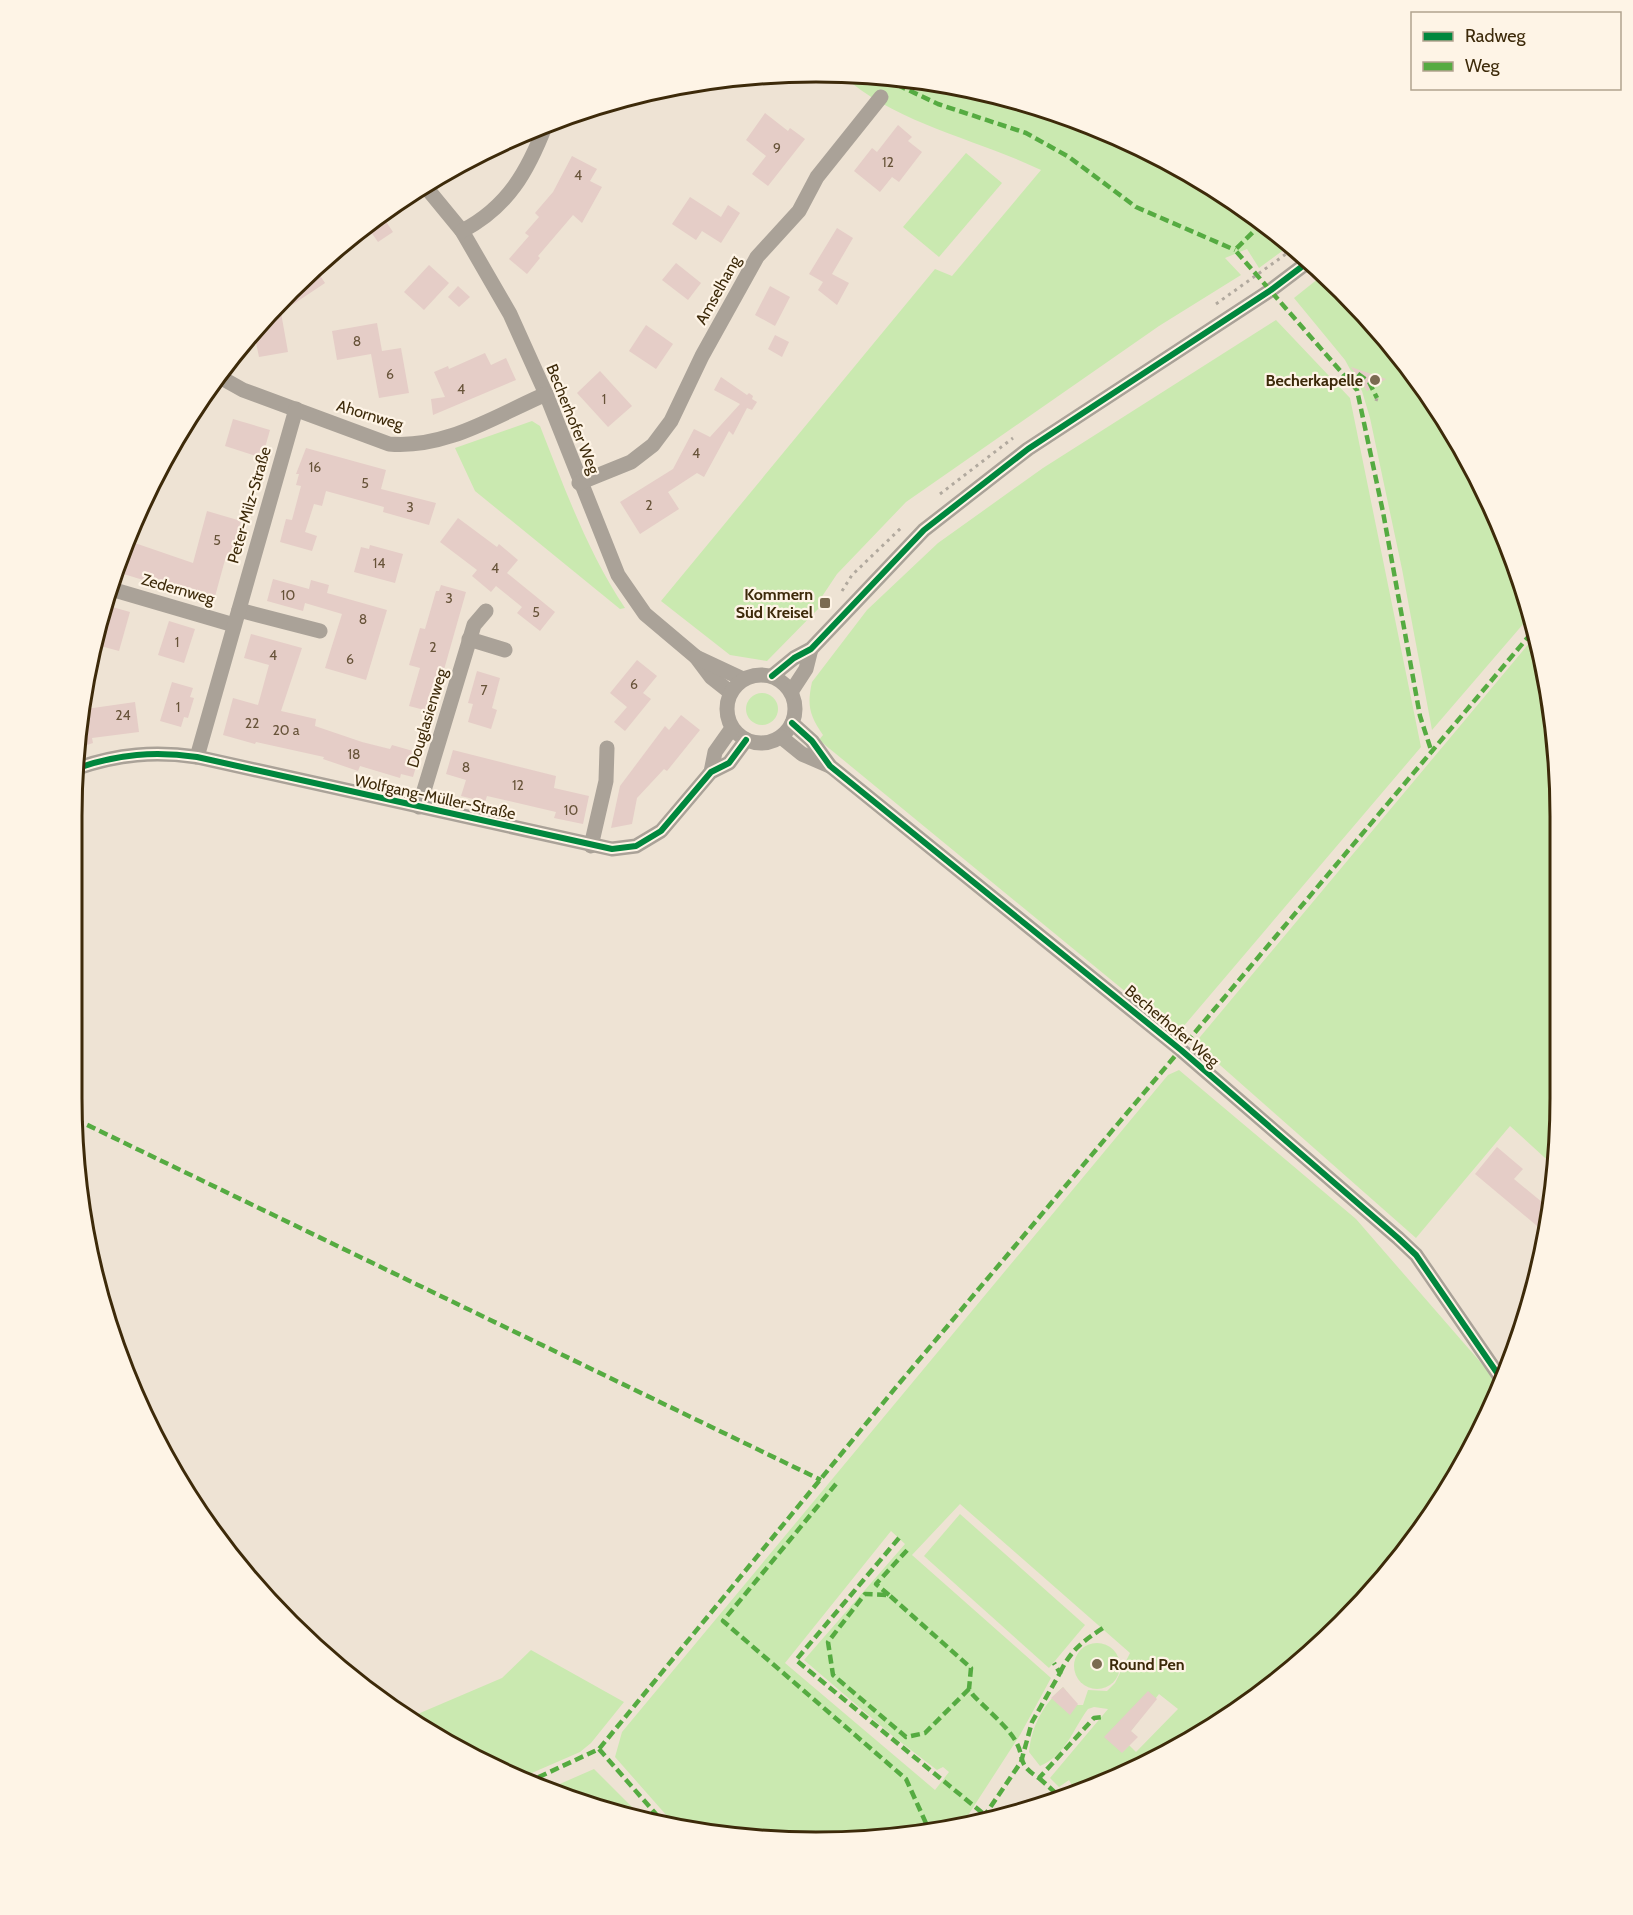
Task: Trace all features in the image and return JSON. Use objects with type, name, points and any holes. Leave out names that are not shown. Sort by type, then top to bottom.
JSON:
[{"type":"street","name":"Amselhang","points":[[579,483],[631,462],[653,445],[670,422],[702,356],[757,257],[798,211],[817,177],[881,97]]},
{"type":"street","points":[[462,231],[480,221],[516,187],[542,136]]},
{"type":"street","name":"Becherhofer Weg","points":[[431,193],[462,231],[510,314],[546,394],[579,483],[618,575],[634,602],[696,657],[711,677],[730,692]]},
{"type":"street","points":[[772,676],[794,658],[811,649],[924,530],[1028,449],[1271,290],[1302,267]]},
{"type":"street","name":"Ahornweg","points":[[226,381],[243,390],[389,444],[408,445],[445,439],[546,394]]},
{"type":"street","name":"Peter-Milz-Straße","points":[[197,757],[296,409]]},
{"type":"street","name":"Zedernweg","points":[[118,591],[236,618]]},
{"type":"street","name":"Douglasienweg","points":[[419,807],[474,625],[486,611]]},
{"type":"street","points":[[236,618],[320,631]]},
{"type":"street","points":[[470,639],[505,650]]},
{"type":"street","points":[[791,692],[806,669],[811,649]]},
{"type":"street","name":"Becherhofer Weg","points":[[696,657],[743,679]]},
{"type":"street","points":[[752,675],[772,676],[791,692],[795,713],[792,723],[781,737],[764,743],[746,740],[732,728],[726,710],[730,692],[743,679],[752,675]]},
{"type":"street","name":"Becherhofer Weg","points":[[792,723],[812,741],[830,766],[1181,1050],[1398,1238],[1416,1255],[1497,1373]]},
{"type":"street","name":"Wolfgang-Müller-Straße","points":[[711,772],[715,752],[732,728]]},
{"type":"street","name":"Becherhofer Weg","points":[[781,737],[802,754],[830,766]]},
{"type":"street","name":"Wolfgang-Müller-Straße","points":[[84,766],[139,753],[169,753],[197,757],[612,849],[636,846],[661,831],[711,772],[729,763],[746,740]]},
{"type":"street","points":[[591,846],[606,781],[607,748]]},
{"type":"green space","points":[[852,83],[912,89],[960,97],[1052,121],[1141,158],[1184,181],[1224,206],[1283,251],[1259,268],[1247,249],[1225,258],[1241,275],[1159,326],[906,502],[837,574],[819,601],[821,606],[767,661],[730,655],[661,601],[935,269],[952,276],[1041,170],[912,118],[863,92]]},
{"type":"green space","points":[[966,153],[1002,183],[939,257],[903,227]]},
{"type":"green space","points":[[1317,280],[1336,297],[1399,370],[1427,409],[1475,492],[1512,581],[1524,623],[1432,730],[1402,569],[1370,418],[1362,391],[1345,360],[1294,298]]},
{"type":"green space","points":[[1276,320],[1350,398],[1421,747],[1177,1034],[819,740],[823,735],[810,710],[810,690],[812,682],[867,610],[938,543],[1043,468]]},
{"type":"green space","points":[[532,421],[540,426],[588,542],[625,608],[620,609],[475,491],[455,448]]},
{"type":"green space","points":[[1529,643],[1544,721],[1549,768],[1550,1098],[1548,1160],[1510,1126],[1416,1238],[1195,1043]]},
{"type":"green space","points":[[762,693],[774,697],[778,709],[774,721],[762,725],[750,721],[746,709],[750,697]]},
{"type":"green space","points":[[1179,1070],[1356,1219],[1489,1372],[1494,1382],[1452,1466],[1427,1506],[1399,1545],[1336,1618],[1263,1681],[1224,1709],[1184,1734],[1097,1777],[1072,1786],[1069,1780],[1059,1787],[1050,1778],[1108,1709],[1094,1707],[1088,1709],[1063,1748],[1040,1766],[1029,1752],[1031,1742],[1044,1708],[1063,1687],[1077,1705],[1083,1705],[1088,1690],[1107,1691],[1115,1683],[1130,1653],[960,1504],[912,1555],[1051,1678],[1020,1735],[967,1816],[865,1831],[816,1832],[768,1831],[668,1817],[615,1757],[622,1732],[1168,1075]],"holes":[[[891,1531],[905,1544],[804,1660],[894,1737],[937,1770],[943,1767],[949,1772],[935,1790],[785,1663]],[[1159,1694],[1178,1709],[1136,1752],[1124,1740]]]},
{"type":"green space","points":[[960,1514],[1085,1625],[1049,1668],[924,1556]]},
{"type":"green space","name":"Round Pen","points":[[1097,1643],[1113,1650],[1120,1666],[1113,1682],[1097,1689],[1081,1682],[1074,1666],[1081,1650]]},
{"type":"green space","points":[[531,1650],[624,1702],[591,1743],[580,1752],[529,1774],[492,1757],[417,1714],[502,1678]]},
{"type":"green space","points":[[594,1769],[634,1809],[581,1794],[557,1785]]},
{"type":"building","points":[[765,113],[788,131],[790,128],[805,139],[768,186],[752,174],[766,156],[746,140]]},
{"type":"building","points":[[898,125],[912,137],[908,141],[922,152],[899,182],[892,177],[880,192],[854,171],[872,148],[877,152]]},
{"type":"building","points":[[572,156],[597,169],[590,181],[602,187],[582,223],[573,215],[538,256],[540,258],[527,274],[509,259],[529,236],[525,233],[539,217],[535,213],[553,192]]},
{"type":"building","points":[[690,197],[721,217],[728,205],[740,213],[721,243],[702,231],[696,240],[672,224]]},
{"type":"building","points":[[386,222],[393,232],[378,242],[372,233]]},
{"type":"building","points":[[837,228],[853,238],[832,274],[849,283],[837,305],[818,290],[823,282],[809,274]]},
{"type":"building","points":[[676,263],[701,283],[688,300],[662,280]]},
{"type":"building","points":[[429,265],[449,283],[424,310],[404,292]]},
{"type":"building","points":[[320,276],[325,283],[287,308]]},
{"type":"building","points":[[458,286],[470,297],[459,307],[448,297]]},
{"type":"building","points":[[770,286],[790,297],[775,326],[755,315]]},
{"type":"building","points":[[281,315],[288,352],[259,357],[256,344]]},
{"type":"building","points":[[377,323],[382,351],[401,348],[409,393],[379,398],[371,354],[337,360],[332,331]]},
{"type":"building","points":[[646,325],[673,344],[656,369],[629,351]]},
{"type":"building","points":[[775,335],[789,342],[782,357],[768,349]]},
{"type":"building","points":[[485,353],[491,365],[506,358],[516,380],[433,415],[431,399],[445,397],[434,372],[448,366],[449,369]]},
{"type":"building","points":[[1351,367],[1386,379],[1367,391]]},
{"type":"building","points":[[600,371],[632,406],[608,427],[577,393]]},
{"type":"building","points":[[721,377],[747,395],[749,393],[757,402],[752,410],[747,408],[733,435],[729,431],[704,477],[697,473],[668,492],[679,509],[640,534],[620,502],[673,469],[694,429],[710,437],[740,404],[714,390]]},
{"type":"building","points":[[233,419],[270,430],[262,458],[225,446]]},
{"type":"building","points":[[306,448],[386,470],[381,489],[436,503],[429,525],[383,512],[384,507],[326,491],[322,506],[314,504],[305,532],[317,536],[312,551],[280,542],[286,519],[292,520],[301,486],[296,485],[299,474],[296,474]]},
{"type":"building","points":[[207,511],[241,521],[232,553],[229,552],[225,560],[214,600],[179,590],[180,585],[154,578],[153,583],[124,574],[135,543],[193,563]]},
{"type":"building","points":[[458,518],[497,547],[499,544],[518,560],[507,573],[555,612],[540,631],[517,613],[522,607],[496,586],[491,592],[472,576],[477,570],[440,542]]},
{"type":"building","points":[[370,545],[403,554],[395,583],[354,572],[361,547],[369,549]]},
{"type":"building","points":[[273,579],[309,589],[311,580],[329,585],[327,593],[387,610],[366,680],[325,668],[342,614],[305,603],[303,611],[267,601]]},
{"type":"building","points":[[441,585],[466,592],[432,712],[409,706],[420,668],[409,665],[420,628],[425,629],[436,591],[439,591]]},
{"type":"building","points":[[114,607],[130,612],[119,651],[103,647]]},
{"type":"building","points":[[169,621],[195,629],[184,663],[158,655]]},
{"type":"building","points":[[251,634],[302,648],[281,711],[316,719],[315,726],[362,742],[390,749],[392,745],[420,753],[413,777],[401,774],[400,778],[360,766],[358,771],[323,759],[324,757],[256,742],[255,744],[223,735],[233,698],[258,705],[269,665],[244,658]]},
{"type":"building","points":[[637,660],[657,676],[643,693],[651,699],[625,731],[614,722],[627,707],[610,693]]},
{"type":"building","points":[[477,671],[500,678],[492,708],[497,710],[491,729],[468,722],[473,704],[468,703]]},
{"type":"building","points":[[172,682],[193,688],[190,697],[194,698],[188,718],[184,717],[181,727],[160,721]]},
{"type":"building","points":[[135,702],[139,732],[92,738],[93,743],[86,745],[91,708]]},
{"type":"building","points":[[681,715],[700,730],[667,771],[664,769],[637,798],[632,824],[611,828],[620,786],[665,726],[669,730]]},
{"type":"building","points":[[453,750],[556,776],[554,788],[589,796],[583,824],[554,818],[556,812],[487,796],[485,802],[461,796],[466,780],[446,774]]},
{"type":"building","points":[[1497,1147],[1523,1169],[1514,1179],[1543,1203],[1538,1227],[1475,1174]]},
{"type":"building","points":[[1063,1687],[1078,1704],[1070,1715],[1051,1698]]},
{"type":"building","points":[[1148,1691],[1157,1699],[1131,1731],[1138,1737],[1122,1753],[1104,1737]]},
{"type":"marked path","points":[[905,88],[938,104],[1026,133],[1069,157],[1136,207],[1235,250]]},
{"type":"marked path","points":[[1256,229],[1235,250],[1357,390],[1383,512],[1420,716],[1432,753]]},
{"type":"marked path","points":[[1345,376],[1357,373],[1369,382],[1377,398]]},
{"type":"marked path","points":[[538,1778],[599,1749],[897,1386],[1528,638]]},
{"type":"marked path","points":[[83,1123],[821,1480]]},
{"type":"marked path","points":[[836,1484],[723,1621],[906,1779],[926,1824]]},
{"type":"marked path","points":[[899,1538],[796,1660],[982,1813]]},
{"type":"marked path","points":[[889,1595],[876,1584],[910,1547]]},
{"type":"marked path","points":[[969,1689],[925,1733],[906,1737],[833,1675],[828,1642],[865,1594],[889,1595],[971,1668],[969,1689],[1011,1734],[1024,1764],[1039,1778],[1094,1718],[1103,1717]]},
{"type":"marked path","points":[[1060,1673],[1078,1647],[1103,1628]]},
{"type":"marked path","points":[[987,1811],[1021,1762],[1032,1722],[1060,1673],[1054,1663]]},
{"type":"marked path","points":[[599,1749],[656,1814]]},
{"type":"marked path","points":[[1039,1778],[1055,1793]]},
{"type":"cycle path","points":[[772,676],[794,658],[811,649],[924,530],[1028,449],[1271,290],[1302,267]]},
{"type":"cycle path","points":[[792,723],[812,741],[830,766],[1181,1050],[1398,1238],[1416,1255],[1497,1373]]},
{"type":"cycle path","points":[[84,766],[137,755],[166,754],[197,757],[612,849],[636,846],[661,831],[711,772],[729,763],[746,740]]},
{"type":"place","name":"Becherkapelle","points":[[1375,380]]},
{"type":"place","name":"Kommern Süd Kreisel","points":[[825,603]]},
{"type":"place","name":"Round Pen","points":[[1097,1664]]}]
